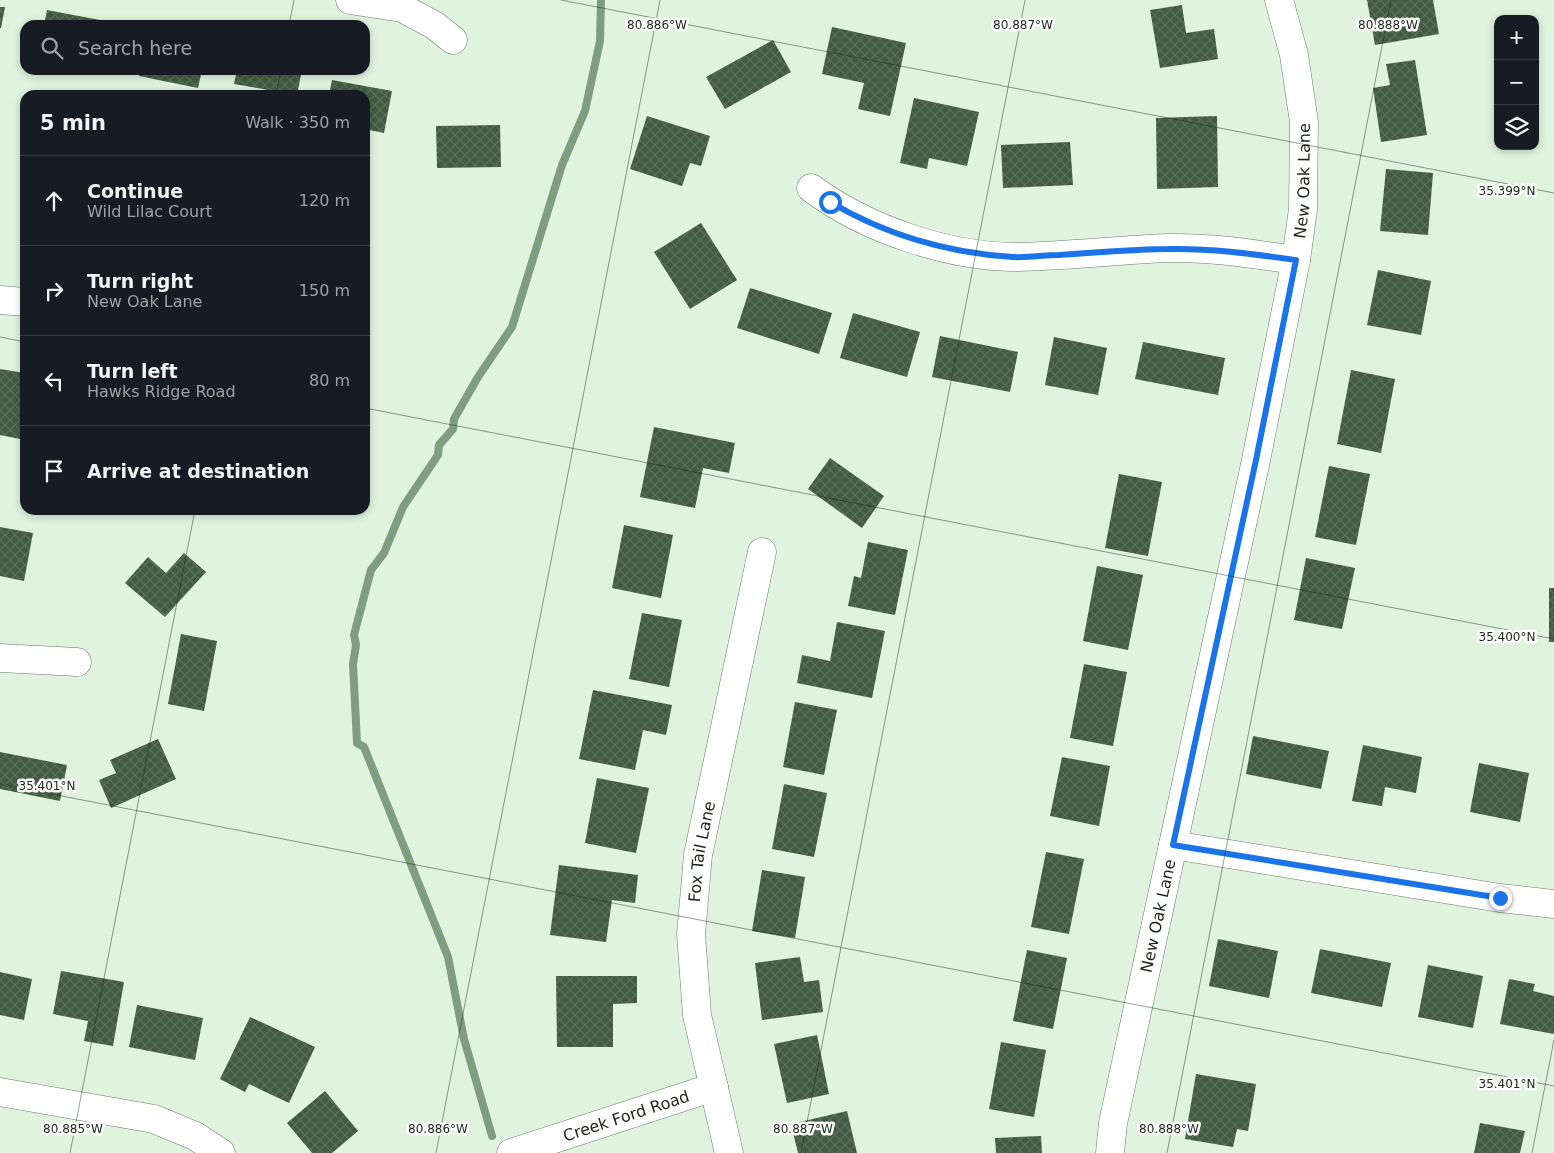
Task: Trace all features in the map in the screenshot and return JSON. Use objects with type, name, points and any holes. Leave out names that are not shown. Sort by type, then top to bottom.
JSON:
[{"type":"street","points":[[350,0],[402,8],[434,25],[453,40]]},
{"type":"street","name":"New Oak Lane","points":[[1110,1153],[1113,1123],[1256,460],[1296,260],[1303,208],[1304,122],[1294,55],[1279,0]]},
{"type":"street","points":[[812,188],[854,216],[888,230],[932,245],[972,253],[1015,257],[1169,248],[1226,250],[1296,260]]},
{"type":"street","points":[[0,300],[20,302]]},
{"type":"street","name":"Fox Tail Lane","points":[[729,1153],[697,1015],[691,934],[698,855],[714,771],[762,552]]},
{"type":"street","points":[[0,658],[77,662]]},
{"type":"street","points":[[1173,845],[1500,898],[1554,904]]},
{"type":"street","name":"Creek Ford Road","points":[[511,1153],[714,1087]]},
{"type":"street","points":[[0,1092],[154,1119],[195,1136],[221,1153]]},
{"type":"building","points":[[1367,0],[1433,0],[1439,34],[1375,45]]},
{"type":"building","points":[[1182,5],[1186,33],[1214,29],[1218,59],[1160,68],[1150,10]]},
{"type":"building","points":[[0,7],[5,7],[1,28],[0,28]]},
{"type":"building","points":[[47,10],[100,20],[45,20]]},
{"type":"building","points":[[832,27],[906,43],[890,116],[858,109],[864,83],[822,74]]},
{"type":"building","points":[[773,40],[791,72],[725,109],[706,77]]},
{"type":"building","points":[[1415,60],[1427,135],[1381,142],[1373,88],[1390,85],[1386,64]]},
{"type":"building","points":[[139,75],[201,75],[198,88]]},
{"type":"building","points":[[236,75],[301,75],[298,90],[268,90],[234,84]]},
{"type":"building","points":[[332,80],[392,91],[384,133],[370,130],[370,90],[330,90]]},
{"type":"building","points":[[914,98],[979,112],[967,166],[929,158],[927,169],[900,163]]},
{"type":"building","points":[[647,116],[710,136],[701,166],[690,163],[682,186],[630,169]]},
{"type":"building","points":[[1217,116],[1218,187],[1157,189],[1156,118]]},
{"type":"building","points":[[500,125],[501,167],[437,168],[436,126]]},
{"type":"building","points":[[1070,142],[1073,185],[1003,188],[1001,145]]},
{"type":"building","points":[[1386,169],[1433,173],[1428,235],[1380,231]]},
{"type":"building","points":[[701,223],[737,280],[690,309],[654,252]]},
{"type":"building","points":[[1378,270],[1431,281],[1421,335],[1367,325]]},
{"type":"building","points":[[750,288],[832,313],[819,354],[737,328]]},
{"type":"building","points":[[853,313],[920,332],[907,377],[840,358]]},
{"type":"building","points":[[940,336],[1018,352],[1010,392],[932,377]]},
{"type":"building","points":[[1054,337],[1107,348],[1098,395],[1045,385]]},
{"type":"building","points":[[1143,342],[1225,358],[1218,395],[1135,379]]},
{"type":"building","points":[[0,369],[20,372],[20,439],[0,435]]},
{"type":"building","points":[[1351,370],[1395,379],[1381,453],[1337,444]]},
{"type":"building","points":[[654,427],[735,443],[729,473],[703,468],[695,508],[640,497]]},
{"type":"building","points":[[830,458],[884,496],[862,528],[808,489]]},
{"type":"building","points":[[1329,466],[1370,474],[1356,545],[1315,537]]},
{"type":"building","points":[[1119,474],[1162,482],[1148,556],[1105,548]]},
{"type":"building","points":[[624,525],[673,535],[661,598],[612,588]]},
{"type":"building","points":[[0,527],[33,533],[24,581],[0,576]]},
{"type":"building","points":[[868,542],[908,550],[895,615],[848,606],[854,576],[861,578]]},
{"type":"building","points":[[184,553],[206,572],[165,617],[125,583],[148,557],[166,573]]},
{"type":"building","points":[[1306,558],[1355,568],[1342,629],[1294,620]]},
{"type":"building","points":[[1097,566],[1143,575],[1128,650],[1083,641]]},
{"type":"building","points":[[1549,588],[1554,588],[1554,642],[1549,642]]},
{"type":"building","points":[[642,613],[682,620],[669,687],[629,679]]},
{"type":"building","points":[[837,622],[885,631],[872,698],[797,683],[802,655],[830,661]]},
{"type":"building","points":[[181,634],[217,641],[204,711],[168,704]]},
{"type":"building","points":[[1084,664],[1127,672],[1113,746],[1070,738]]},
{"type":"building","points":[[593,690],[672,705],[666,735],[643,730],[635,770],[579,759]]},
{"type":"building","points":[[795,702],[837,710],[824,775],[783,767]]},
{"type":"building","points":[[1253,736],[1329,751],[1321,789],[1246,774]]},
{"type":"building","points":[[158,739],[176,779],[111,808],[99,780],[116,773],[110,760]]},
{"type":"building","points":[[1363,745],[1422,757],[1416,793],[1385,787],[1382,806],[1352,801]]},
{"type":"building","points":[[0,752],[67,765],[60,801],[0,789]]},
{"type":"building","points":[[1062,757],[1110,766],[1099,826],[1050,816]]},
{"type":"building","points":[[1479,763],[1529,773],[1520,822],[1470,812]]},
{"type":"building","points":[[597,778],[649,788],[636,853],[585,843]]},
{"type":"building","points":[[784,784],[827,793],[814,857],[772,849]]},
{"type":"building","points":[[1046,852],[1084,859],[1069,934],[1031,927]]},
{"type":"building","points":[[559,865],[638,875],[635,903],[612,900],[606,942],[550,935]]},
{"type":"building","points":[[762,870],[805,877],[795,938],[752,931]]},
{"type":"building","points":[[1218,939],[1278,951],[1269,998],[1209,986]]},
{"type":"building","points":[[1320,949],[1391,963],[1382,1007],[1311,993]]},
{"type":"building","points":[[1027,950],[1067,958],[1053,1029],[1013,1021]]},
{"type":"building","points":[[800,957],[804,982],[819,980],[823,1012],[762,1020],[755,963]]},
{"type":"building","points":[[1428,965],[1483,976],[1473,1028],[1418,1017]]},
{"type":"building","points":[[61,971],[124,982],[113,1046],[84,1041],[88,1021],[53,1014]]},
{"type":"building","points":[[0,972],[32,979],[24,1020],[0,1015]]},
{"type":"building","points":[[556,976],[637,976],[637,1003],[613,1004],[613,1047],[557,1047]]},
{"type":"building","points":[[1509,979],[1535,984],[1533,991],[1554,996],[1554,1034],[1500,1024]]},
{"type":"building","points":[[137,1005],[203,1018],[195,1060],[129,1047]]},
{"type":"building","points":[[250,1017],[315,1047],[289,1103],[249,1084],[245,1092],[220,1079]]},
{"type":"building","points":[[817,1035],[829,1094],[787,1103],[774,1044]]},
{"type":"building","points":[[1001,1042],[1046,1050],[1034,1117],[989,1109]]},
{"type":"building","points":[[1196,1074],[1256,1084],[1248,1131],[1237,1129],[1233,1147],[1185,1139]]},
{"type":"building","points":[[325,1091],[358,1131],[332,1153],[312,1153],[287,1123]]},
{"type":"building","points":[[847,1111],[857,1153],[798,1153],[791,1124]]},
{"type":"building","points":[[1480,1123],[1525,1131],[1520,1153],[1474,1153]]},
{"type":"building","points":[[1041,1136],[1042,1153],[996,1153],[995,1138]]},
{"type":"waterway","points":[[492,1136],[464,1039],[448,957],[364,747],[357,743],[353,664],[356,645],[354,635],[371,570],[384,553],[403,507],[438,455],[439,445],[453,429],[454,419],[478,377],[512,327],[562,165],[585,111],[600,41],[601,0]]},
{"type":"route","points":[[830,202],[854,216],[888,230],[932,245],[972,253],[1015,257],[1169,248],[1226,250],[1296,260],[1256,460],[1173,845],[1500,898]]}]
